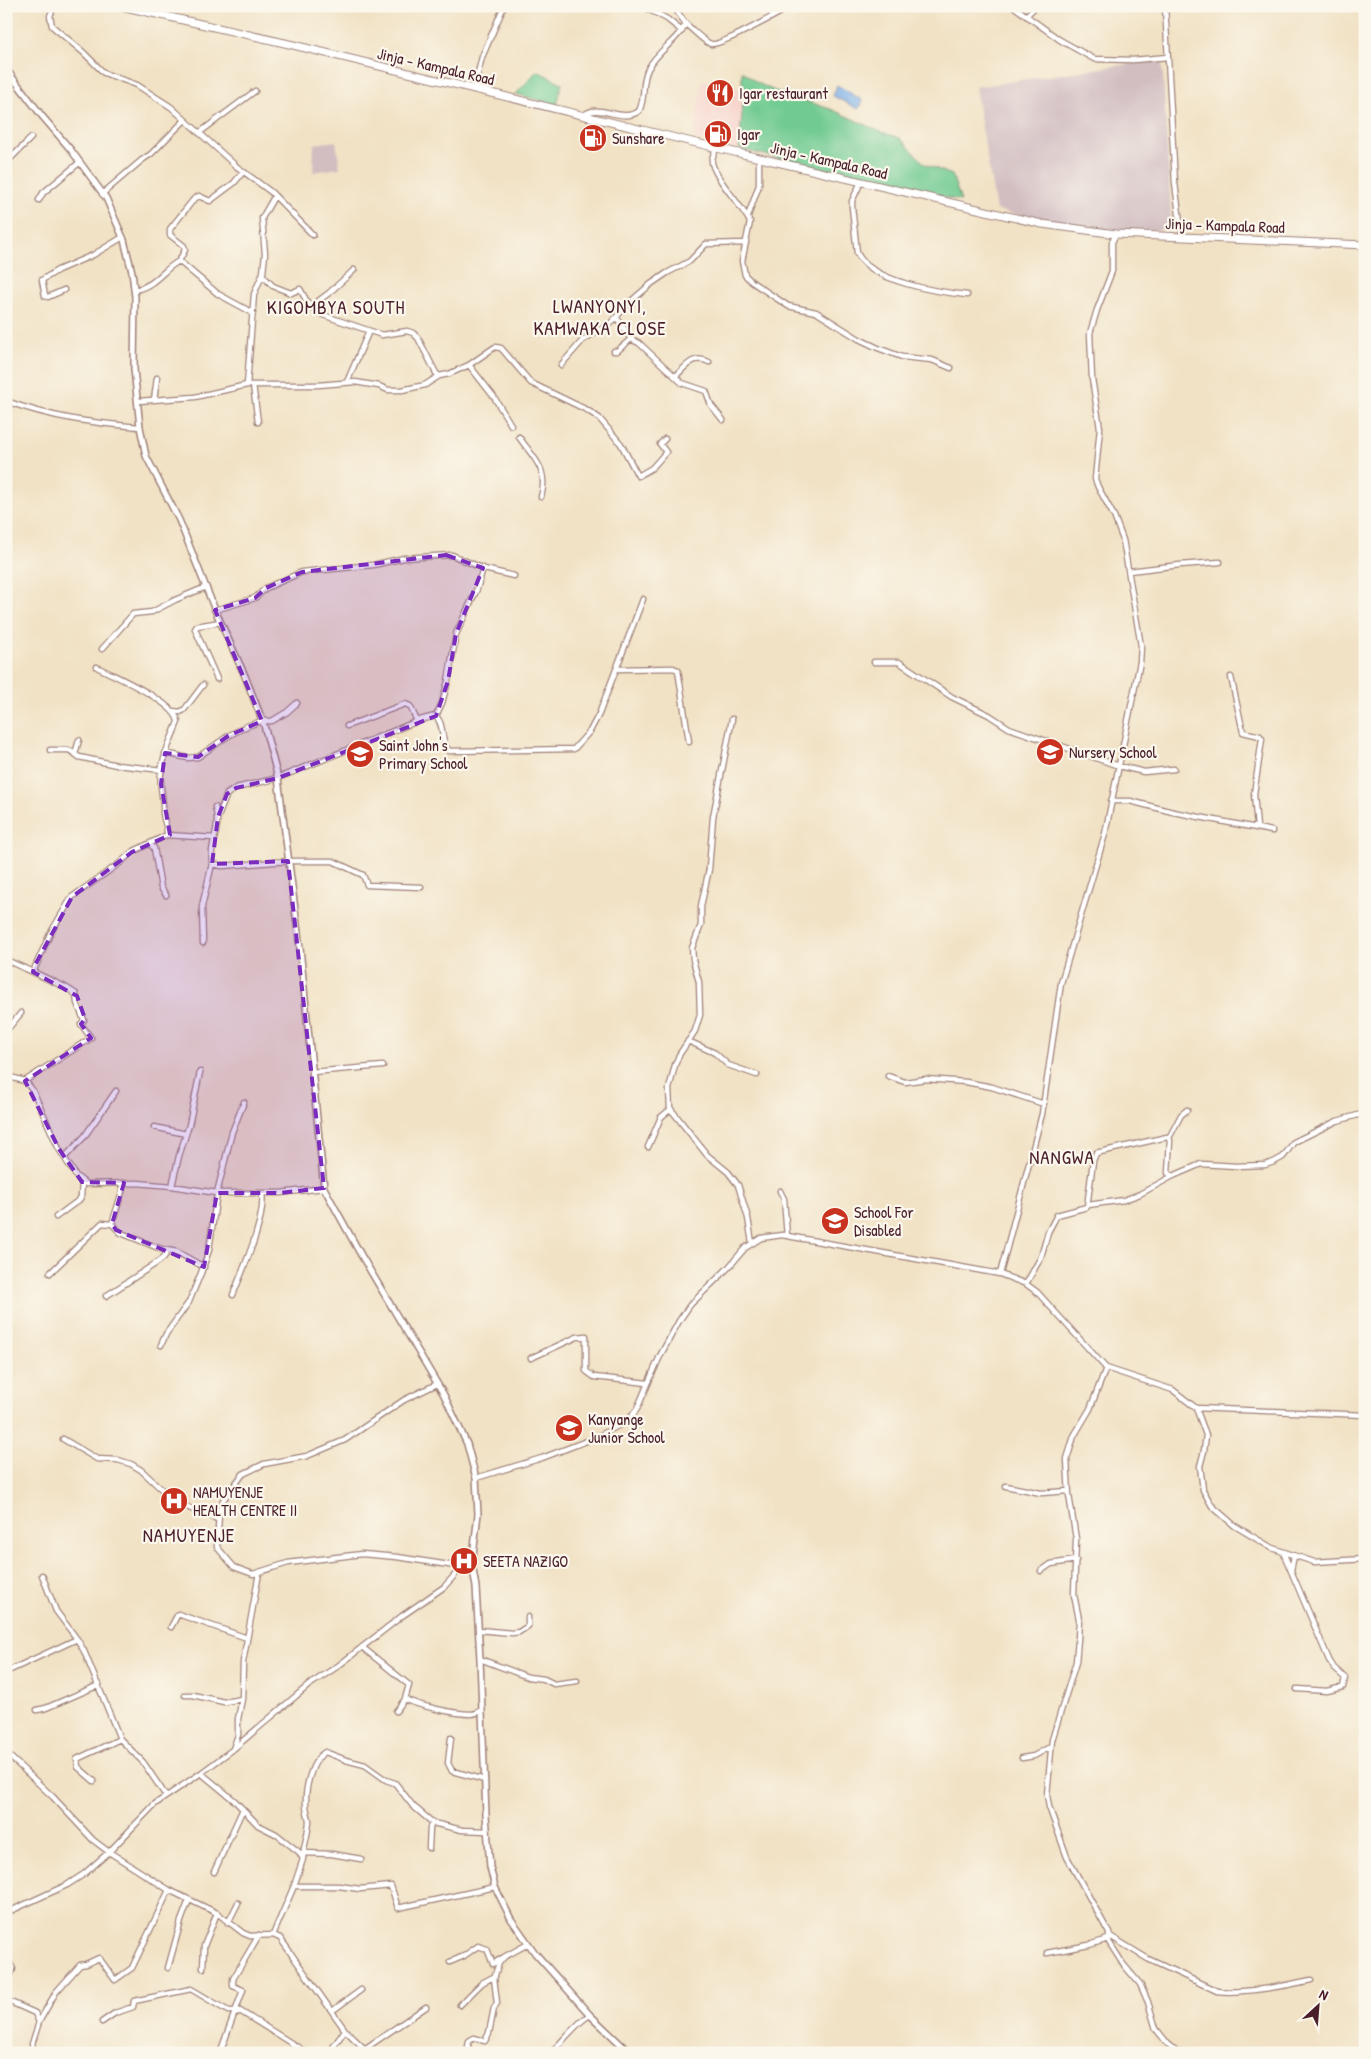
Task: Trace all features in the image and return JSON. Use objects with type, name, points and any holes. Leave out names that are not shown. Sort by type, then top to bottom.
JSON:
[{"type":"highway","name":"Jinja - Kampala Road","points":[[120,6],[584,114],[717,148],[1042,224],[1116,234],[1365,245]]},
{"type":"street","points":[[54,6],[50,16],[52,26],[104,73],[146,90],[185,120],[274,197],[314,235]]},
{"type":"street","points":[[474,89],[482,57],[504,6]]},
{"type":"street","points":[[642,6],[667,19],[682,31]]},
{"type":"street","points":[[673,6],[686,24],[708,42],[715,44],[752,28],[792,6]]},
{"type":"street","points":[[1013,6],[1066,44],[1094,59],[1133,60],[1168,57]]},
{"type":"street","points":[[1026,16],[1036,6]]},
{"type":"street","points":[[1165,6],[1175,183],[1182,238]]},
{"type":"street","points":[[584,114],[592,110],[623,115],[630,115],[639,111],[648,69],[656,57],[682,31],[686,24]]},
{"type":"street","points":[[6,69],[80,162],[102,194],[123,237],[132,272],[134,290],[134,369],[140,427],[146,456],[179,520],[262,721],[278,778],[300,948],[324,1188],[360,1255],[461,1428],[476,1478],[478,1514],[472,1564],[476,1587],[479,1630],[487,1831],[494,1887],[511,1919],[528,1944],[590,2015],[630,2053]]},
{"type":"street","points":[[199,133],[255,92]]},
{"type":"street","points":[[102,194],[151,154],[185,120]]},
{"type":"street","points":[[6,163],[31,138]]},
{"type":"street","points":[[717,148],[712,164],[725,186],[748,216],[750,222],[742,260],[745,274],[752,282],[788,306],[816,312],[859,339],[878,348],[902,357],[932,360],[951,368]]},
{"type":"street","points":[[748,216],[759,185],[759,158]]},
{"type":"street","points":[[39,200],[43,193],[80,162]]},
{"type":"street","points":[[134,290],[141,289],[159,279],[179,261],[185,250],[184,246],[170,235],[170,229],[194,199],[199,196],[210,201],[234,184],[243,172]]},
{"type":"street","points":[[861,182],[852,201],[857,253],[861,260],[876,271],[920,288],[967,295]]},
{"type":"street","points":[[247,385],[254,294],[262,275],[265,246],[262,218],[274,197]]},
{"type":"street","points":[[1000,1274],[1021,1199],[1044,1104],[1061,984],[1105,834],[1133,704],[1140,662],[1141,646],[1129,571],[1119,525],[1095,478],[1100,428],[1092,379],[1090,333],[1094,316],[1112,271],[1112,242],[1116,234]]},
{"type":"street","points":[[64,290],[54,295],[46,296],[42,280],[58,270],[93,255],[123,237]]},
{"type":"street","points":[[561,366],[583,340],[605,328],[618,318],[629,303],[650,284],[690,261],[706,244],[746,243]]},
{"type":"street","points":[[179,261],[218,294],[253,312]]},
{"type":"street","points":[[310,307],[329,293],[354,270]]},
{"type":"street","points":[[262,275],[272,286],[293,294],[300,290],[310,307],[323,315],[382,335],[413,333],[418,338],[439,376]]},
{"type":"street","points":[[618,318],[631,339],[639,343],[682,383],[706,391],[711,405],[723,420]]},
{"type":"street","points":[[347,382],[369,330]]},
{"type":"street","points":[[614,351],[617,351],[631,339]]},
{"type":"street","points":[[138,400],[195,397],[247,385],[318,385],[347,382],[367,383],[394,390],[420,387],[432,382],[439,376],[470,365],[495,347],[498,347],[531,382],[588,410],[599,418],[621,444],[638,476],[652,468],[666,452],[660,444],[665,439]]},
{"type":"street","points":[[676,376],[688,362],[695,359],[705,359],[710,362]]},
{"type":"street","points":[[470,365],[494,397],[511,425]]},
{"type":"street","points":[[154,400],[157,378]]},
{"type":"street","points":[[253,385],[258,422]]},
{"type":"street","points":[[6,401],[26,409],[81,422],[140,427]]},
{"type":"street","points":[[519,437],[544,475],[541,497]]},
{"type":"street","points":[[215,610],[255,598],[266,588],[302,572],[373,566],[404,558],[456,556],[483,568],[514,576]]},
{"type":"street","points":[[1129,571],[1220,562]]},
{"type":"street","points":[[436,716],[442,703],[448,680],[456,634],[477,589],[483,568]]},
{"type":"street","points":[[102,649],[133,614],[152,612],[206,587]]},
{"type":"street","points":[[436,716],[439,719],[446,748],[449,751],[574,749],[590,731],[599,714],[643,599]]},
{"type":"street","points":[[217,679],[195,629],[197,626],[220,622]]},
{"type":"street","points":[[874,662],[899,662],[952,697],[989,715],[1009,728],[1119,766],[1144,772],[1174,769]]},
{"type":"street","points":[[97,667],[156,699],[173,711],[178,718],[165,754],[162,770],[163,814],[168,828],[167,835]]},
{"type":"street","points":[[616,669],[673,668],[678,670],[690,742]]},
{"type":"street","points":[[1231,677],[1243,732],[1260,736],[1262,739],[1254,794],[1257,827]]},
{"type":"street","points":[[173,711],[180,712],[184,710],[203,684]]},
{"type":"street","points":[[165,754],[188,758],[198,757],[228,736],[247,726],[272,720],[287,712],[297,703]]},
{"type":"street","points":[[347,726],[405,704],[410,706],[417,721]]},
{"type":"street","points":[[218,817],[227,794],[236,788],[278,778],[417,721],[436,716]]},
{"type":"street","points":[[732,719],[713,817],[709,869],[701,906],[701,925],[692,948],[699,982],[699,1022],[675,1065],[668,1099],[671,1109],[707,1155],[728,1172],[738,1185],[748,1218],[752,1243]]},
{"type":"street","points":[[75,754],[78,740]]},
{"type":"street","points":[[50,750],[69,750],[78,757],[111,764],[162,770]]},
{"type":"street","points":[[1111,801],[1130,801],[1173,812],[1272,831]]},
{"type":"street","points":[[203,943],[202,906],[212,864],[211,854],[214,838],[218,828],[218,817],[215,807]]},
{"type":"street","points":[[33,972],[50,934],[72,898],[132,852],[167,835],[214,838]]},
{"type":"street","points":[[150,844],[154,848],[161,888],[166,895]]},
{"type":"street","points":[[212,864],[222,866],[288,861],[334,862],[363,875],[366,885],[369,886],[421,887]]},
{"type":"street","points":[[6,960],[76,994],[77,1003],[84,1020],[81,1024],[91,1038],[25,1081]]},
{"type":"street","points":[[6,1032],[21,1013]]},
{"type":"street","points":[[688,1041],[715,1053],[728,1065],[757,1075]]},
{"type":"street","points":[[312,1072],[383,1066]]},
{"type":"street","points":[[172,1186],[200,1072]]},
{"type":"street","points":[[6,1076],[25,1081],[34,1090],[65,1157],[76,1176],[82,1182],[90,1184],[122,1183],[172,1186],[217,1193],[288,1192],[324,1188]]},
{"type":"street","points":[[888,1076],[905,1082],[926,1079],[966,1082],[992,1087],[1044,1104]]},
{"type":"street","points":[[65,1157],[84,1137],[116,1091]]},
{"type":"street","points":[[161,1345],[166,1334],[189,1302],[204,1267],[209,1250],[217,1193],[232,1132],[244,1102]]},
{"type":"street","points":[[648,1147],[662,1117],[671,1109]]},
{"type":"street","points":[[1173,1176],[1168,1173],[1169,1138],[1181,1115],[1187,1110]]},
{"type":"street","points":[[1026,1284],[1041,1257],[1048,1232],[1057,1215],[1085,1208],[1088,1205],[1124,1200],[1201,1164],[1265,1165],[1283,1157],[1291,1145],[1337,1120],[1365,1113]]},
{"type":"street","points":[[154,1127],[186,1134]]},
{"type":"street","points":[[1088,1205],[1093,1160],[1096,1152],[1169,1138]]},
{"type":"street","points":[[56,1217],[79,1200],[82,1182]]},
{"type":"street","points":[[112,1224],[122,1192],[122,1183]]},
{"type":"street","points":[[780,1191],[784,1199],[787,1236]]},
{"type":"street","points":[[233,1295],[253,1244],[263,1207],[262,1193]]},
{"type":"street","points":[[50,1273],[102,1223],[112,1224],[121,1233],[177,1252],[204,1267]]},
{"type":"street","points":[[476,1478],[542,1458],[614,1429],[629,1420],[635,1413],[660,1356],[685,1312],[741,1252],[752,1243],[768,1236],[787,1236],[1000,1274],[1026,1284],[1057,1311],[1106,1368],[1173,1390],[1196,1408],[1206,1435],[1200,1474],[1207,1498],[1219,1513],[1235,1526],[1256,1540],[1283,1552],[1321,1563],[1365,1559]]},
{"type":"street","points":[[106,1296],[158,1262],[168,1250]]},
{"type":"street","points":[[531,1358],[577,1337],[586,1336],[586,1371],[594,1378],[648,1383]]},
{"type":"street","points":[[1106,1368],[1090,1409],[1074,1436],[1067,1459],[1068,1491],[1076,1539],[1074,1595],[1079,1618],[1076,1662],[1050,1747],[1047,1794],[1049,1807],[1067,1857],[1123,1964],[1140,1984],[1148,2002],[1156,2030],[1179,2053]]},
{"type":"street","points":[[437,1384],[404,1400],[345,1440],[307,1456],[264,1464],[243,1474],[223,1500],[218,1519],[217,1547],[227,1560],[240,1571],[253,1574],[288,1564],[362,1554],[397,1557],[462,1567],[472,1564]]},
{"type":"street","points":[[1196,1408],[1365,1415]]},
{"type":"street","points":[[63,1439],[97,1459],[118,1460],[131,1464],[141,1470],[170,1497],[189,1508],[218,1519]]},
{"type":"street","points":[[1006,1486],[1041,1494],[1068,1491]]},
{"type":"street","points":[[1283,1552],[1329,1660],[1334,1668],[1345,1678],[1343,1687],[1335,1691],[1297,1689]]},
{"type":"street","points":[[1291,1572],[1294,1556]]},
{"type":"street","points":[[1041,1571],[1051,1564],[1076,1560]]},
{"type":"street","points":[[6,1913],[67,1885],[110,1852],[166,1796],[232,1750],[309,1685],[444,1587],[462,1567]]},
{"type":"street","points":[[232,1750],[238,1735],[238,1719],[242,1699],[243,1662],[259,1573]]},
{"type":"street","points":[[42,1574],[56,1611],[77,1639],[99,1685],[120,1739],[143,1762],[166,1796]]},
{"type":"street","points":[[171,1627],[177,1614],[247,1638]]},
{"type":"street","points":[[479,1630],[519,1632],[528,1626],[528,1617]]},
{"type":"street","points":[[6,1672],[77,1639]]},
{"type":"street","points":[[362,1647],[409,1685],[405,1699],[396,1711]]},
{"type":"street","points":[[480,1658],[529,1678],[544,1680],[554,1684],[577,1681]]},
{"type":"street","points":[[37,1710],[46,1708],[99,1685]]},
{"type":"street","points":[[185,1695],[224,1702],[242,1699]]},
{"type":"street","points":[[405,1699],[416,1705],[464,1713],[474,1714],[482,1710]]},
{"type":"street","points":[[451,1738],[448,1763],[452,1770],[485,1780]]},
{"type":"street","points":[[94,1782],[78,1767],[77,1760],[120,1739]]},
{"type":"street","points":[[1022,1758],[1034,1756],[1050,1747]]},
{"type":"street","points":[[273,1935],[294,1886],[303,1856],[309,1819],[306,1796],[312,1768],[321,1754],[325,1752],[365,1765],[386,1780],[396,1783],[413,1806],[434,1823],[462,1830],[487,1831]]},
{"type":"street","points":[[6,1753],[53,1797],[93,1840],[110,1852],[169,1890],[217,1913],[243,1934],[273,1935],[280,1938],[345,2030],[354,2040],[368,2050],[426,2007]]},
{"type":"street","points":[[201,1773],[243,1808],[258,1825],[276,1834],[303,1856],[332,1854],[361,1858]]},
{"type":"street","points":[[214,1872],[243,1808]]},
{"type":"street","points":[[429,1848],[430,1827],[434,1823]]},
{"type":"street","points":[[294,1886],[339,1886],[360,1889],[391,1886],[398,1908],[494,1887]]},
{"type":"street","points":[[35,2053],[32,2044],[39,2022],[56,1992],[80,1964],[86,1964],[98,1958],[115,1980],[132,1968],[169,1890]]},
{"type":"street","points":[[168,1968],[189,1900]]},
{"type":"street","points":[[228,1923],[238,1903]]},
{"type":"street","points":[[203,1968],[204,1946],[217,1913]]},
{"type":"street","points":[[228,2053],[221,2051],[243,1990],[233,1986],[233,1979],[259,1935]]},
{"type":"street","points":[[1047,1953],[1089,1945],[1109,1938],[1148,1959],[1217,1991],[1236,1992],[1311,1980]]},
{"type":"street","points":[[450,1962],[464,1956],[478,1946],[487,1948],[492,1964],[528,1944]]},
{"type":"street","points":[[6,1957],[13,1969],[6,1987]]},
{"type":"street","points":[[467,2053],[469,2041],[474,2038],[485,2041],[489,2033],[494,2008],[497,2003],[494,1976],[501,1960]]},
{"type":"street","points":[[460,2005],[482,1983],[494,1976]]},
{"type":"street","points":[[102,2022],[115,2013],[132,2007],[134,2001],[190,1989],[228,2012],[240,2011],[307,2053]]},
{"type":"street","points":[[332,2011],[361,1990]]},
{"type":"street","points":[[6,2000],[35,2013],[39,2022]]},
{"type":"street","points":[[551,2053],[567,2038],[581,2020],[590,2015]]},
{"type":"street","points":[[329,2053],[345,2030]]},
{"type":"highlighted area","points":[[446,555],[483,568],[456,634],[448,681],[436,716],[278,778],[236,788],[227,794],[218,817],[212,864],[288,861],[324,1188],[280,1193],[217,1193],[204,1267],[116,1230],[112,1224],[124,1183],[82,1182],[59,1149],[25,1081],[91,1038],[81,1024],[85,1019],[77,996],[33,972],[34,967],[72,897],[132,852],[170,835],[161,784],[165,753],[198,757],[228,736],[262,721],[215,610],[255,598],[266,588],[302,572]]},
{"type":"shaded area","points":[[1162,59],[1171,217],[1169,227],[1160,230],[1119,230],[1057,224],[996,210],[975,87]]},
{"type":"shaded area","points":[[702,80],[745,90],[739,149],[694,139]]},
{"type":"shaded area","points":[[336,141],[340,168],[313,172],[314,144]]},
{"type":"green space","points":[[537,71],[562,83],[557,105],[516,94]]},
{"type":"green space","points":[[742,71],[756,82],[772,90],[833,110],[881,132],[900,138],[925,164],[952,175],[961,201],[739,149],[744,91]]},
{"type":"water","points":[[837,85],[862,100],[862,104],[858,109],[833,96]]},
{"type":"place","name":"Igar restaurant","points":[[720,93]]},
{"type":"place","name":"Igar","points":[[718,134]]},
{"type":"place","name":"Sunshare","points":[[593,138]]},
{"type":"place","name":"Nursery School","points":[[1050,752]]},
{"type":"place","name":"Saint John's Primary School","points":[[360,754]]},
{"type":"place","name":"School For Disabled","points":[[835,1221]]},
{"type":"place","name":"Kanyange Junior School","points":[[569,1428]]},
{"type":"place","name":"NAMUYENJE HEALTH CENTRE II","points":[[174,1501]]},
{"type":"place","name":"SEETA NAZIGO","points":[[464,1561]]},
{"type":"district","name":"KIGOMBYA SOUTH","points":[[336,307]]},
{"type":"district","name":"LWANYONYI, KAMWAKA CLOSE","points":[[600,317]]},
{"type":"district","name":"NANGWA","points":[[1062,1157]]},
{"type":"district","name":"NAMUYENJE","points":[[189,1535]]}]
